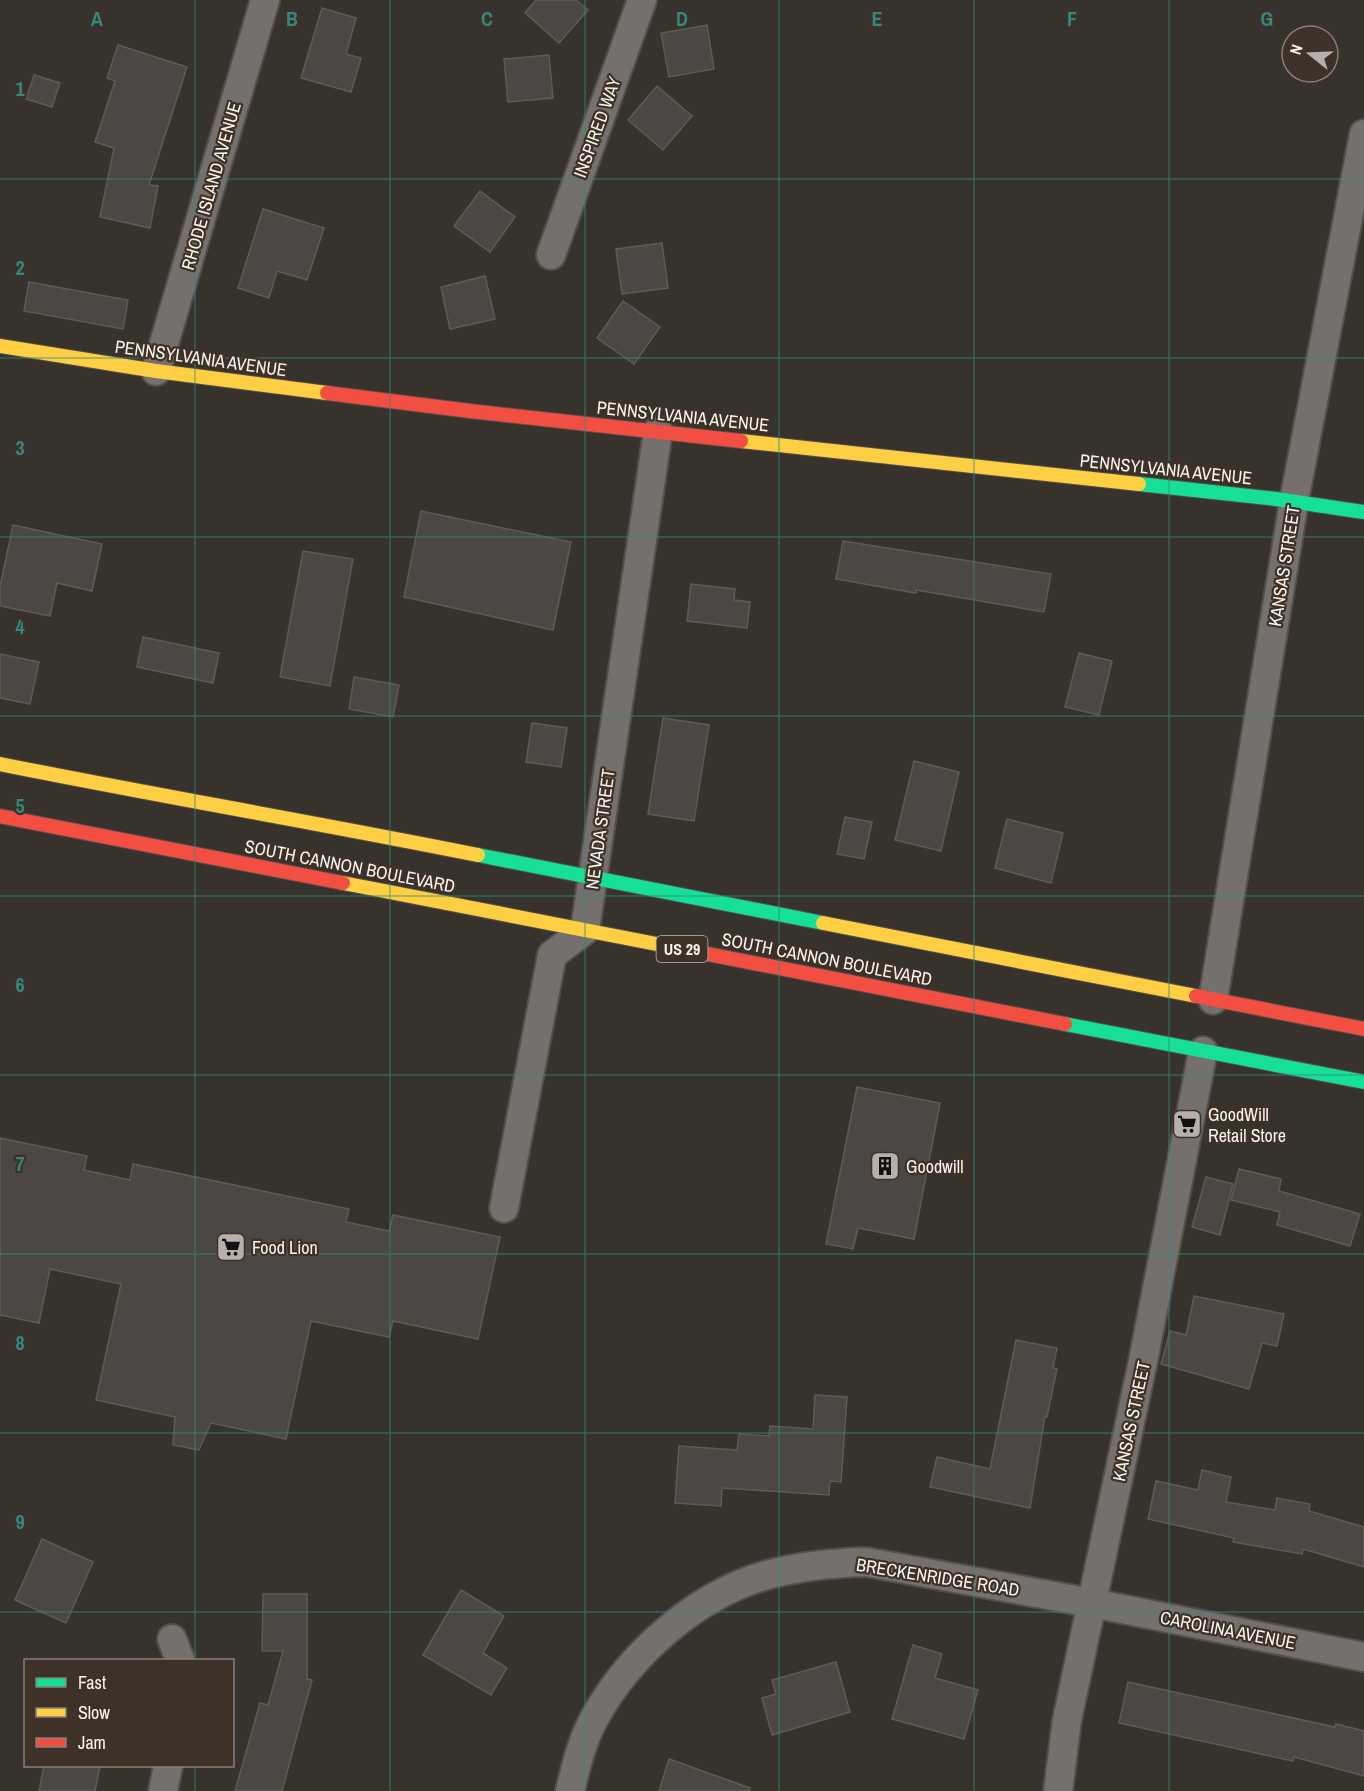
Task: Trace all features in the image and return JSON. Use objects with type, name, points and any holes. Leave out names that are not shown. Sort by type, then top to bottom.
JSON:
[{"type":"main road","name":"PENNSYLVANIA AVENUE","points":[[0,346],[156,371],[470,411],[1294,501],[1364,512]]},
{"type":"main road","name":"SOUTH CANNON BOULEVARD","points":[[0,764],[186,801],[342,828],[1364,1029]]},
{"type":"main road","name":"SOUTH CANNON BOULEVARD","points":[[0,816],[1364,1082]]},
{"type":"street","name":"RHODE ISLAND AVENUE","points":[[156,371],[265,0]]},
{"type":"street","name":"INSPIRED WAY","points":[[551,255],[642,0]]},
{"type":"street","name":"KANSAS STREET","points":[[1213,999],[1294,501],[1364,134]]},
{"type":"street","name":"NEVADA STREET","points":[[585,930],[658,431]]},
{"type":"street","points":[[504,1208],[552,955],[585,930]]},
{"type":"street","name":"KANSAS STREET","points":[[1058,1791],[1067,1720],[1143,1360],[1203,1051]]},
{"type":"street","name":"BRECKENRIDGE ROAD","points":[[570,1791],[579,1754],[594,1718],[630,1666],[683,1616],[748,1582],[767,1575],[831,1563],[867,1562],[1092,1604]]},
{"type":"street","name":"CAROLINA AVENUE","points":[[1092,1604],[1364,1657]]},
{"type":"street","points":[[163,1791],[168,1767]]},
{"type":"building","points":[[536,0],[576,0],[588,10],[559,43],[525,13]]},
{"type":"building","points":[[322,8],[356,18],[346,54],[361,58],[351,92],[301,78]]},
{"type":"building","points":[[707,25],[714,69],[669,77],[661,33]]},
{"type":"building","points":[[118,45],[187,67],[149,185],[158,186],[150,228],[100,217],[114,148],[95,142],[115,81],[107,78]]},
{"type":"building","points":[[549,55],[553,98],[508,102],[504,59]]},
{"type":"building","points":[[34,75],[60,83],[52,107],[26,99]]},
{"type":"building","points":[[657,86],[692,116],[663,150],[628,120]]},
{"type":"building","points":[[480,191],[515,217],[490,252],[454,226]]},
{"type":"building","points":[[263,209],[324,228],[307,280],[277,271],[269,298],[238,288]]},
{"type":"building","points":[[662,243],[668,288],[622,294],[616,249]]},
{"type":"building","points":[[485,276],[495,319],[450,329],[441,287]]},
{"type":"building","points":[[29,282],[128,300],[123,329],[24,311]]},
{"type":"building","points":[[623,301],[660,327],[634,364],[597,338]]},
{"type":"building","points":[[421,511],[571,542],[553,630],[404,597]]},
{"type":"building","points":[[13,525],[102,544],[92,591],[57,583],[50,616],[0,606],[0,587]]},
{"type":"building","points":[[843,541],[1051,574],[1044,612],[836,579]]},
{"type":"building","points":[[303,551],[353,559],[330,686],[280,677]]},
{"type":"building","points":[[691,584],[735,589],[734,600],[750,602],[747,628],[687,621]]},
{"type":"building","points":[[143,637],[219,653],[213,683],[137,667]]},
{"type":"building","points":[[1079,653],[1112,661],[1099,715],[1065,707]]},
{"type":"building","points":[[0,654],[39,662],[30,704],[0,698]]},
{"type":"building","points":[[354,677],[399,685],[393,717],[349,709]]},
{"type":"building","points":[[663,718],[709,725],[694,821],[648,814]]},
{"type":"building","points":[[532,723],[567,728],[561,767],[526,762]]},
{"type":"building","points":[[914,761],[959,772],[941,851],[895,840]]},
{"type":"building","points":[[845,817],[872,822],[864,859],[837,854]]},
{"type":"building","points":[[1007,819],[1063,833],[1051,883],[995,868]]},
{"type":"building","name":"Goodwill","points":[[857,1087],[940,1103],[914,1239],[858,1228],[853,1249],[826,1244]]},
{"type":"building","points":[[0,1138],[87,1156],[84,1170],[130,1180],[133,1164],[349,1209],[346,1222],[389,1231],[393,1215],[500,1237],[478,1339],[393,1321],[389,1337],[311,1321],[286,1439],[211,1423],[199,1450],[173,1445],[175,1417],[96,1400],[121,1284],[50,1269],[39,1323],[0,1315]]},
{"type":"building","points":[[1239,1169],[1281,1179],[1279,1191],[1360,1214],[1350,1246],[1277,1225],[1280,1212],[1231,1200]]},
{"type":"building","points":[[1206,1177],[1233,1184],[1220,1235],[1192,1227]]},
{"type":"building","points":[[1194,1296],[1284,1314],[1277,1346],[1262,1343],[1249,1389],[1161,1364],[1170,1331],[1186,1335]]},
{"type":"building","points":[[1016,1340],[1057,1348],[1053,1368],[1057,1369],[1047,1417],[1045,1416],[1030,1508],[930,1487],[937,1457],[990,1469]]},
{"type":"building","points":[[815,1395],[847,1397],[841,1482],[830,1481],[829,1495],[722,1488],[721,1506],[675,1503],[679,1446],[737,1450],[739,1434],[769,1436],[770,1426],[813,1429]]},
{"type":"building","points":[[1202,1470],[1231,1477],[1226,1502],[1275,1510],[1277,1498],[1310,1504],[1309,1511],[1364,1527],[1364,1567],[1303,1549],[1302,1554],[1233,1542],[1234,1538],[1148,1519],[1156,1481],[1198,1490]]},
{"type":"building","points":[[42,1539],[93,1562],[66,1623],[15,1600]]},
{"type":"building","points":[[461,1590],[504,1616],[483,1653],[507,1668],[491,1695],[423,1655]]},
{"type":"building","points":[[263,1594],[307,1594],[307,1679],[312,1680],[282,1791],[235,1791],[260,1703],[268,1705],[283,1651],[262,1651]]},
{"type":"building","points":[[913,1645],[942,1654],[935,1678],[978,1690],[964,1739],[892,1719]]},
{"type":"building","points":[[836,1662],[850,1712],[772,1735],[762,1698],[776,1694],[772,1680]]},
{"type":"building","points":[[1128,1682],[1335,1727],[1336,1724],[1364,1731],[1364,1776],[1294,1757],[1293,1761],[1119,1723]]},
{"type":"building","points":[[669,1759],[750,1788],[749,1791],[659,1791]]},
{"type":"building","points":[[44,1767],[100,1767],[95,1791],[39,1791]]},
{"type":"traffic: fast","points":[[1139,484],[1276,499],[1364,512]]},
{"type":"traffic: fast","points":[[478,855],[823,923]]},
{"type":"traffic: fast","points":[[1065,1024],[1364,1082]]},
{"type":"traffic: slow","points":[[0,346],[156,371],[327,393]]},
{"type":"traffic: slow","points":[[741,441],[1139,484]]},
{"type":"traffic: slow","points":[[0,764],[478,855]]},
{"type":"traffic: slow","points":[[343,883],[672,947]]},
{"type":"traffic: slow","points":[[823,923],[1196,996]]},
{"type":"traffic: jam","points":[[327,393],[741,441]]},
{"type":"traffic: jam","points":[[0,816],[343,883]]},
{"type":"traffic: jam","points":[[672,947],[1065,1024]]},
{"type":"traffic: jam","points":[[1196,996],[1364,1029]]},
{"type":"place","name":"GoodWill Retail Store","points":[[1187,1124]]},
{"type":"place","name":"Goodwill","points":[[885,1166]]},
{"type":"place","name":"Food Lion","points":[[231,1247]]}]
